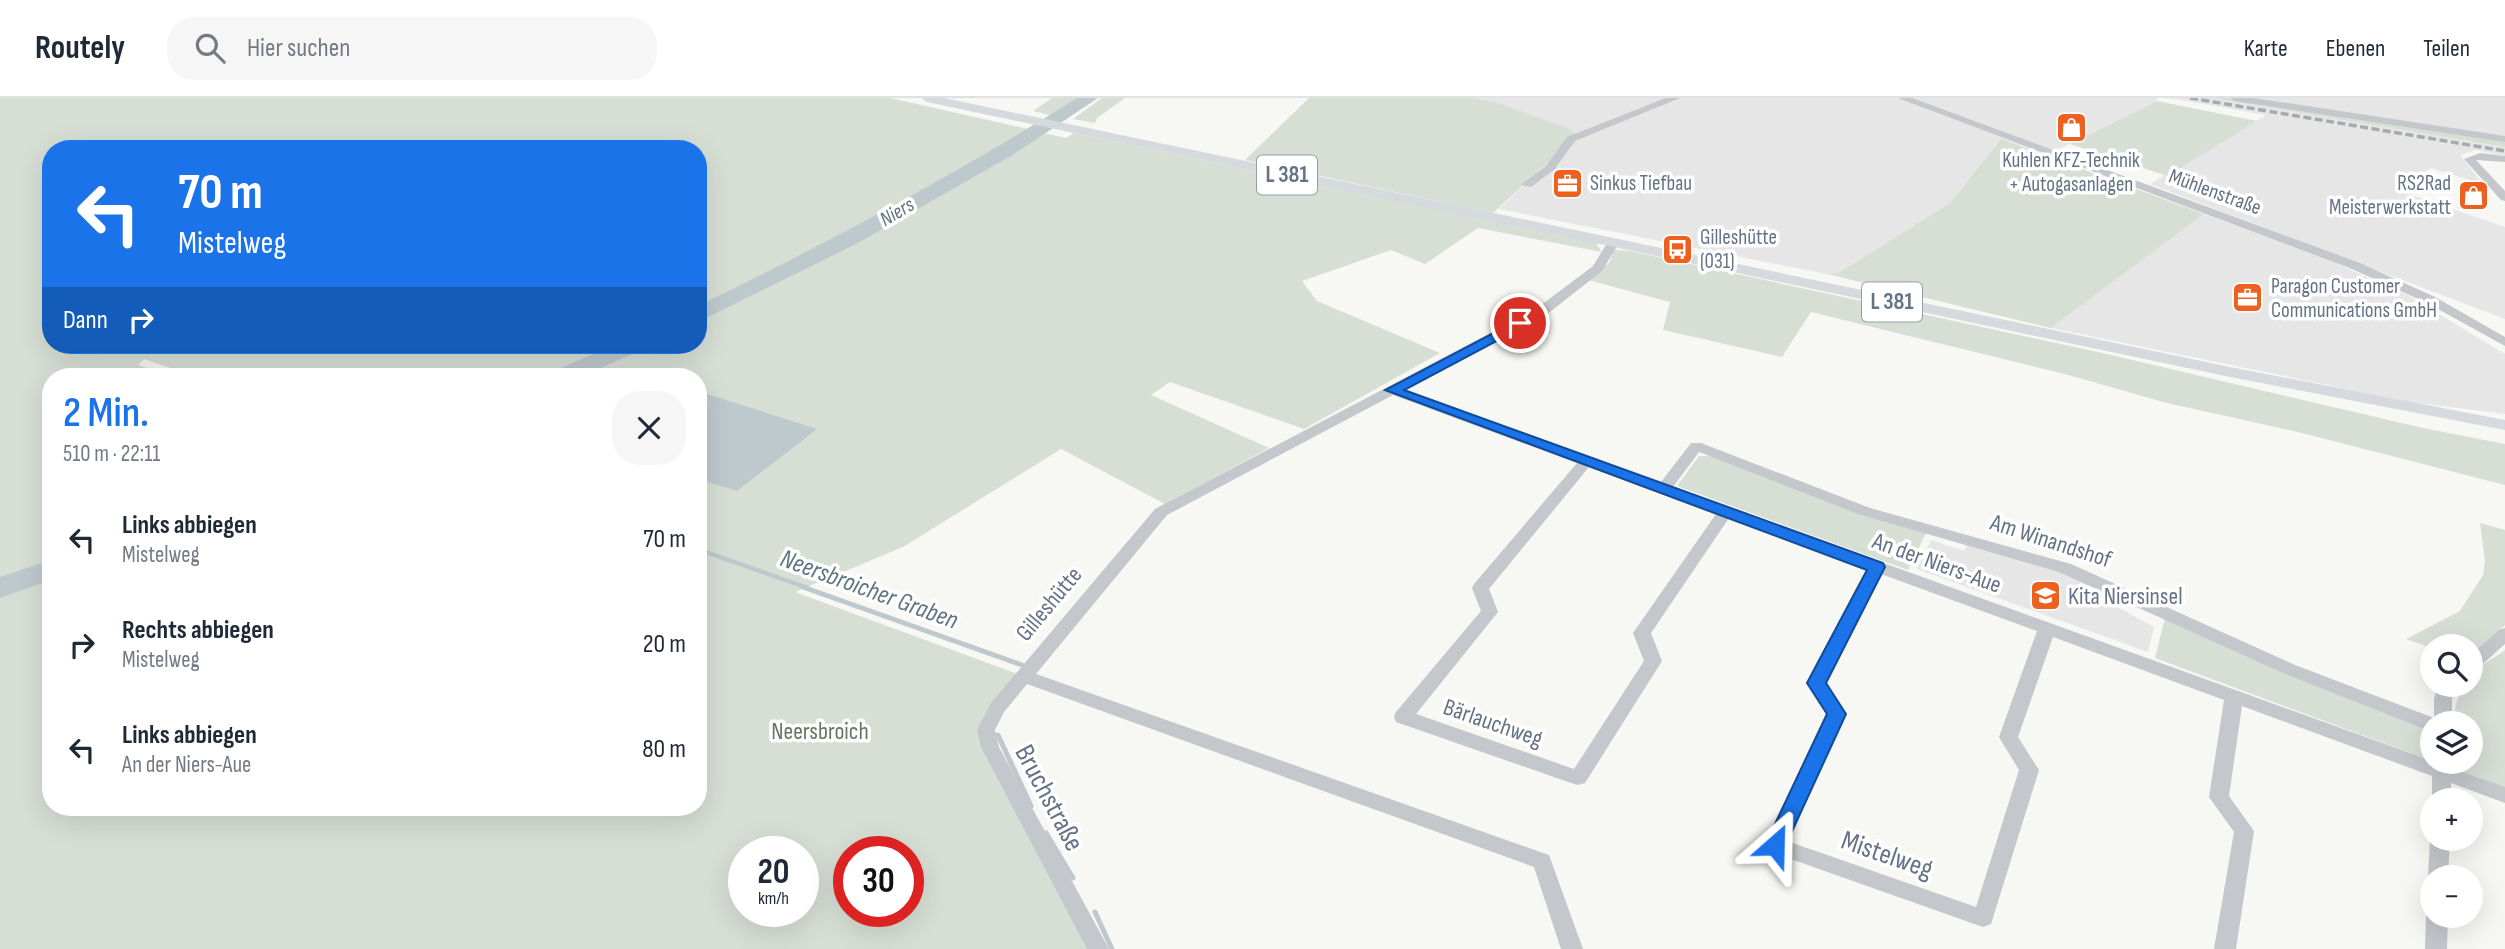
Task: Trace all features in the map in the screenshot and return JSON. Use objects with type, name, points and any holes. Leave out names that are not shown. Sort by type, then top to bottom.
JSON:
[{"type":"main road","name":"L 381","points":[[927,98],[1613,243],[2505,425]]},
{"type":"main road","points":[[2444,414],[2505,433]]},
{"type":"street","points":[[1527,185],[1550,168],[1573,138],[1675,98]]},
{"type":"street","name":"Mühlenstraße","points":[[1903,98],[2356,266],[2431,300],[2505,342]]},
{"type":"street","points":[[2235,98],[2505,139]]},
{"type":"street","points":[[2505,159],[2480,156],[2470,158],[2505,198]]},
{"type":"street","name":"Gilleshütte","points":[[1572,949],[1542,862],[1023,676],[1161,512],[1547,309],[1598,268],[1613,243]]},
{"type":"street","name":"An der Niers-Aue","points":[[1392,390],[2234,697],[2420,760]]},
{"type":"street","name":"Am Winandshof","points":[[1664,489],[1696,446],[1864,512],[2012,551],[2065,568],[2289,669],[2420,721]]},
{"type":"street","name":"Bärlauchweg","points":[[1586,461],[1480,588],[1490,612],[1404,717],[1578,778],[1653,661],[1642,633],[1726,512]]},
{"type":"street","name":"Mistelweg","points":[[1877,567],[1816,683],[1836,714],[1775,845],[1983,918],[2029,770],[2008,737],[2047,629]]},
{"type":"street","points":[[2483,654],[2505,634]]},
{"type":"street","name":"Bruchstraße","points":[[1023,676],[987,725],[990,747],[1098,949]]},
{"type":"street","points":[[2225,949],[2244,831],[2219,797],[2234,697]]},
{"type":"street","name":"An der Niers-Aue","points":[[2458,774],[2505,795]]},
{"type":"street","points":[[2436,949],[2437,928]]},
{"type":"shaded area","points":[[1473,98],[2156,98],[2157,101],[2047,155],[2001,139],[1950,203],[1840,272],[1827,274],[1499,209],[1575,137],[1495,102]]},
{"type":"shaded area","points":[[2169,98],[2211,98],[2505,147],[2505,156],[2476,150],[2460,155],[2483,184],[2431,168],[2400,191],[2505,227],[2505,319],[2150,184],[2266,115]]},
{"type":"shaded area","points":[[2253,98],[2505,98],[2505,136],[2469,132]]},
{"type":"shaded area","points":[[2204,214],[2333,262],[2409,296],[2505,354],[2505,414],[2410,402],[2051,328]]},
{"type":"shaded area","points":[[707,394],[817,429],[737,491],[707,482]]},
{"type":"shaded area","name":"Kita Niersinsel","points":[[1931,540],[1964,551],[1968,544],[2042,565],[2091,584],[2088,593],[2110,600],[2110,603],[2154,627],[2148,652],[1917,569]]},
{"type":"green space","points":[[0,98],[890,98],[1033,130],[868,225],[707,308],[707,140],[42,140],[42,354],[603,354],[570,368],[170,368],[144,359],[138,365],[147,368],[42,368],[42,569],[0,585]]},
{"type":"green space","points":[[1052,98],[1085,98],[1057,117],[1033,111]]},
{"type":"green space","points":[[1102,98],[1125,98],[1097,118],[1095,123],[1073,119]]},
{"type":"green space","points":[[1309,98],[1473,98],[1495,102],[1572,130],[1576,137],[1493,213],[1245,160]]},
{"type":"green space","points":[[2211,98],[2227,98],[2505,141],[2505,147]]},
{"type":"green space","points":[[2157,101],[2257,121],[2167,176],[2070,144]]},
{"type":"green space","name":"Neersbroich","points":[[1043,133],[1066,138],[1074,133],[1595,242],[1602,252],[1478,228],[1425,264],[1391,250],[1302,281],[1317,301],[1440,353],[1304,429],[1170,382],[1151,395],[1269,448],[1165,504],[1061,449],[903,547],[795,592],[1023,676],[987,725],[1092,949],[0,949],[0,598],[42,582],[42,816],[707,816],[707,368],[589,368],[621,354],[707,354],[707,315],[916,207]]},
{"type":"green space","points":[[2001,139],[2204,214],[2051,328],[1827,274],[1840,272],[1950,203]]},
{"type":"green space","points":[[1613,250],[1630,251],[2098,352],[2423,428],[2505,444],[2505,485],[2294,431],[2167,403],[2061,373],[1811,312],[1782,357],[1663,330],[1670,302],[1588,280],[1610,262]]},
{"type":"green space","points":[[1699,456],[1716,456],[1926,533],[1908,570],[1677,486]]},
{"type":"green space","points":[[2480,523],[2505,530],[2505,625],[2483,647],[2483,634],[2420,634],[2420,644],[2406,639],[2460,611],[2483,575],[2485,561]]},
{"type":"green space","points":[[2165,618],[2420,726],[2420,757],[2155,658]]},
{"type":"green space","points":[[2505,650],[2505,789],[2465,774],[2483,774],[2483,711],[2455,711],[2456,703],[2458,697],[2483,697],[2483,665]]},
{"type":"waterway","name":"Niers","points":[[707,311],[849,240],[1004,152],[1089,98]]},
{"type":"waterway","name":"Niers","points":[[581,368],[613,354]]},
{"type":"waterway","name":"Neersbroicher Graben","points":[[707,552],[808,588]]},
{"type":"waterway","name":"Niers","points":[[0,588],[42,572]]},
{"type":"waterway","name":"Neersbroicher Graben","points":[[803,587],[1022,665]]},
{"type":"waterway","name":"Neersbroicher Graben","points":[[998,735],[1031,806]]},
{"type":"waterway","name":"Neersbroicher Graben","points":[[1046,833],[1073,878]]},
{"type":"waterway","name":"Neersbroicher Graben","points":[[1095,912],[1112,949]]},
{"type":"railway","points":[[2190,98],[2505,151]]},
{"type":"place","name":"Kuhlen KFZ-Technik + Autogasanlagen","points":[[2071,128]]},
{"type":"place","name":"Sinkus Tiefbau","points":[[1567,183]]},
{"type":"place","name":"RS2Rad Meisterwerkstatt","points":[[2474,195]]},
{"type":"place","name":"Gilleshütte (031)","points":[[1677,249]]},
{"type":"place","name":"Paragon Customer Communications GmbH","points":[[2248,298]]},
{"type":"place","name":"Kita Niersinsel","points":[[2045,596]]},
{"type":"route","points":[[1520,323],[1392,390],[1877,567],[1816,683],[1836,714],[1775,845]]}]
